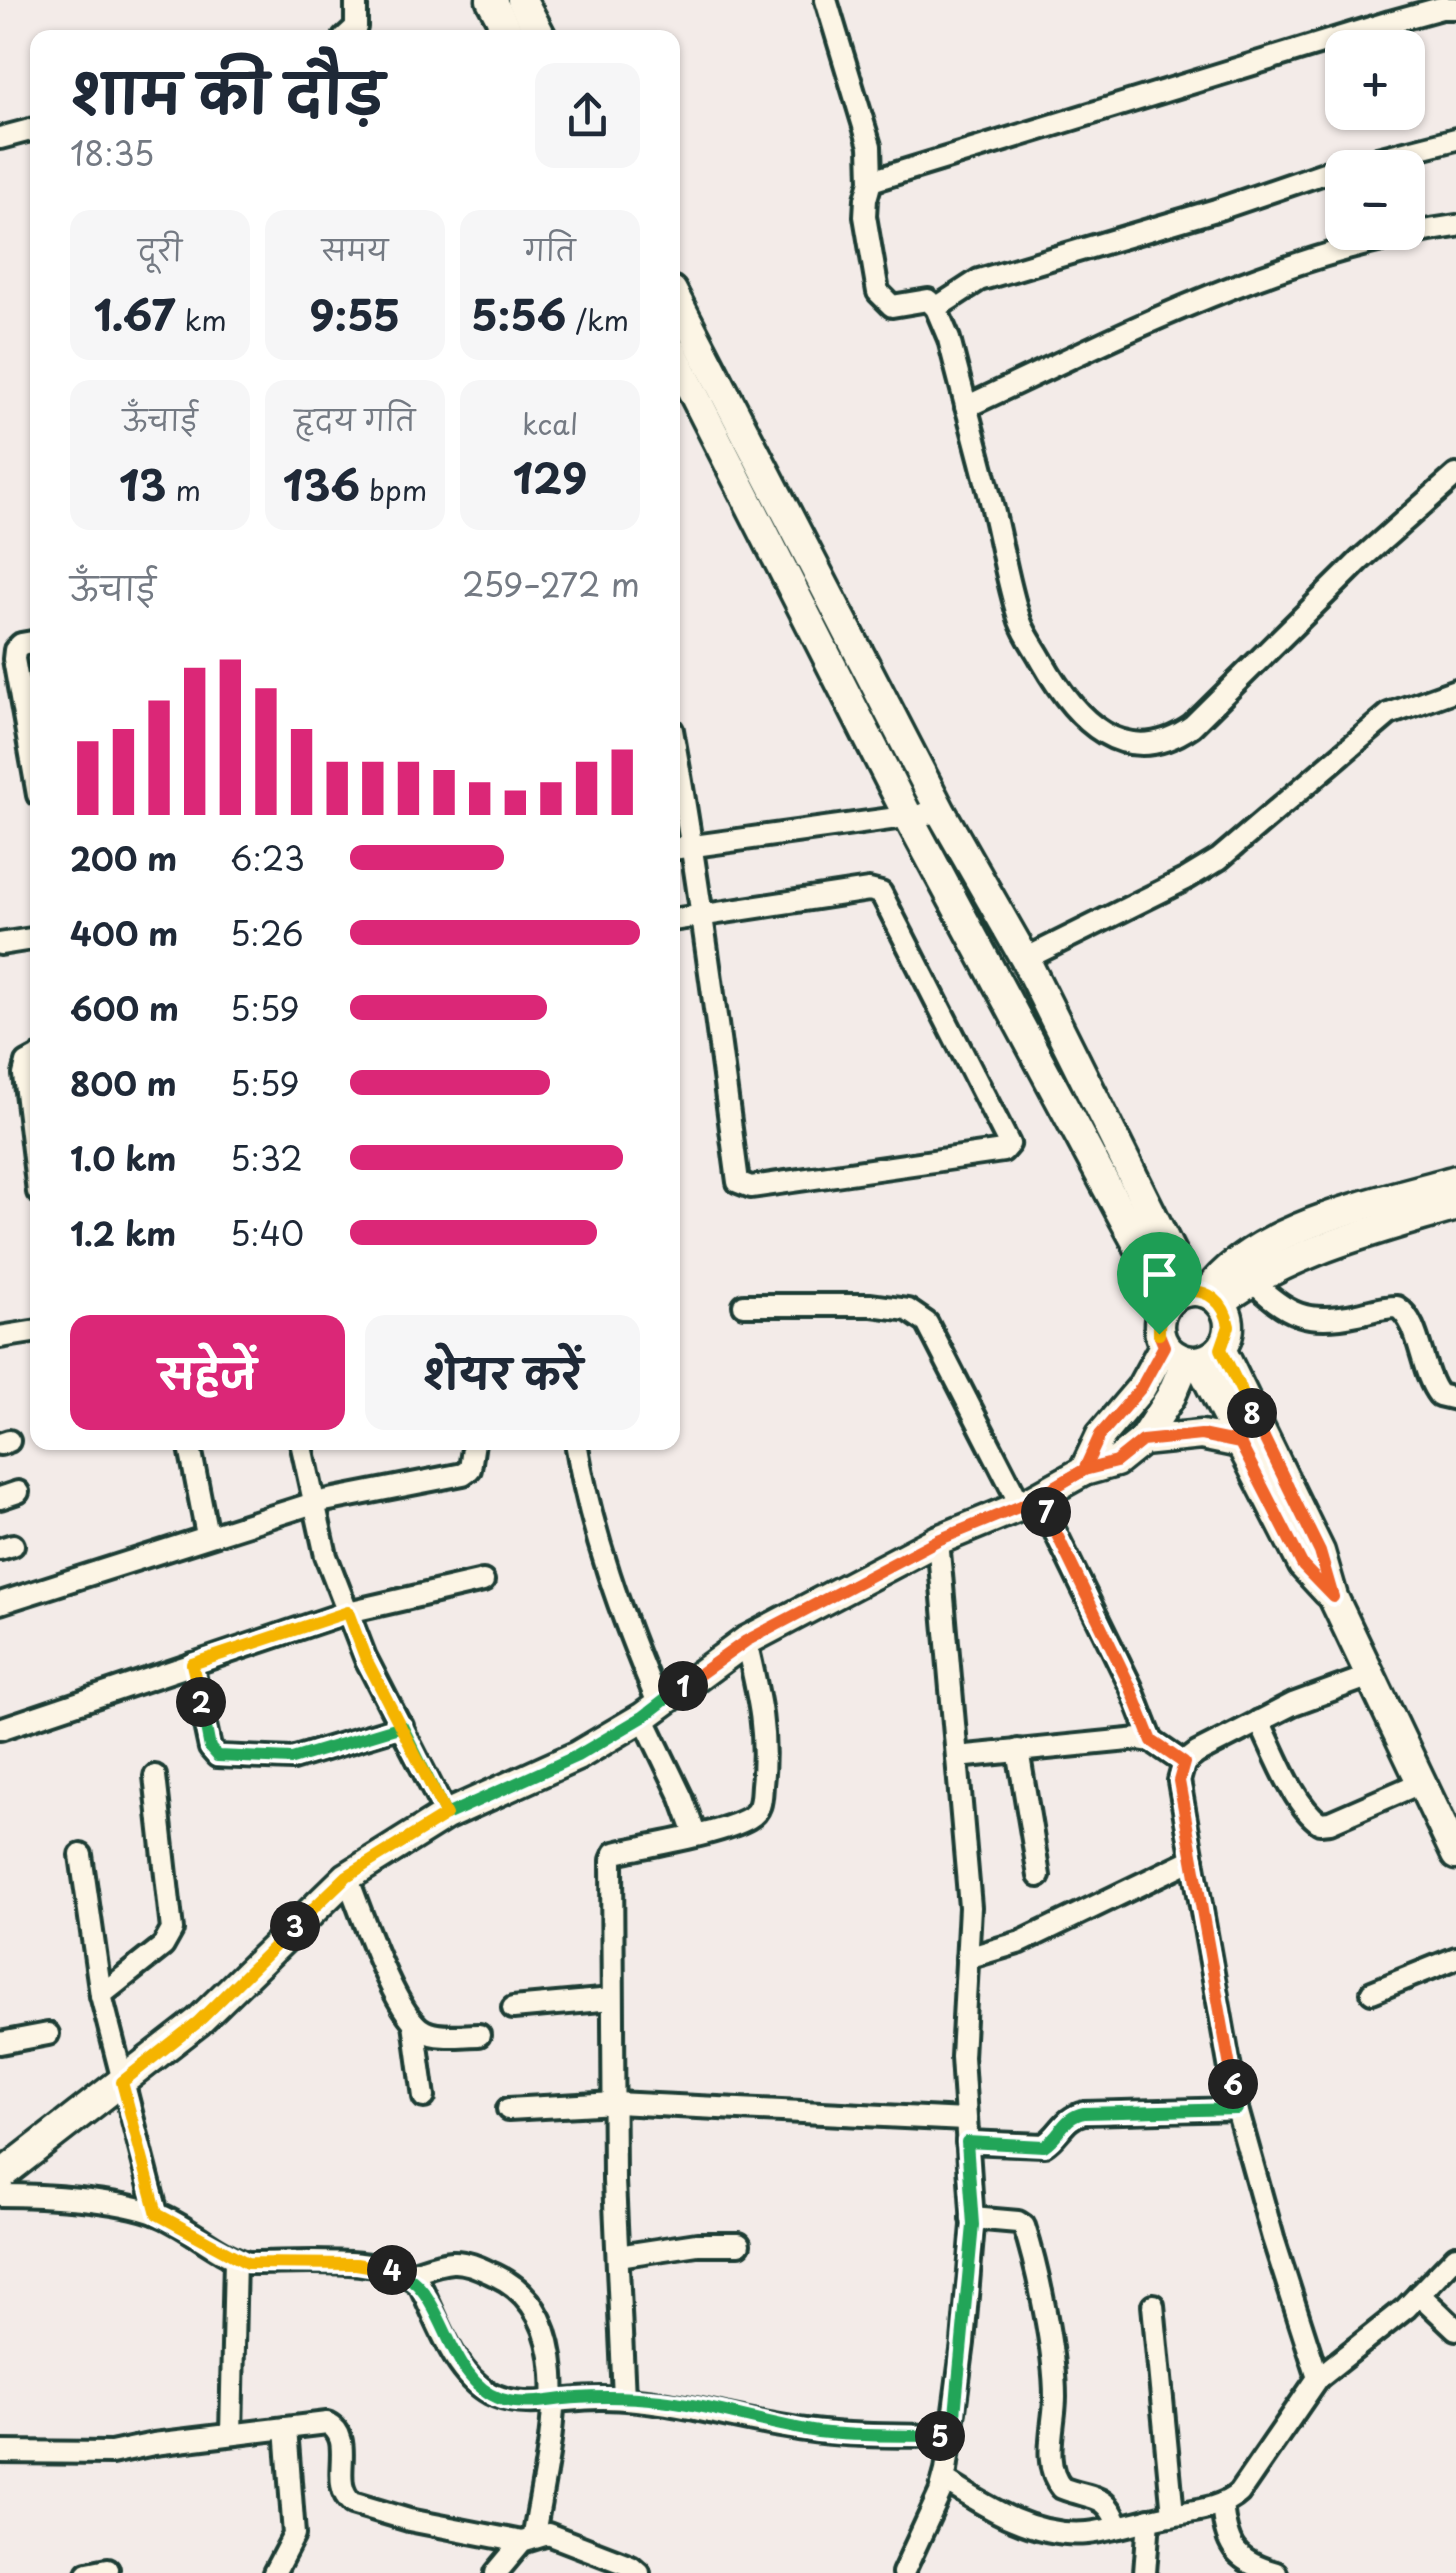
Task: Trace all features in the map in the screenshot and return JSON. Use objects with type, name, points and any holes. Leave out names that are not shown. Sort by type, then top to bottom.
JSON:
[{"type":"main road","points":[[491,0],[507,30]]},
{"type":"main road","points":[[522,0],[538,30]]},
{"type":"main road","points":[[680,306],[941,812],[1025,959],[1196,1297]]},
{"type":"main road","points":[[680,367],[910,818],[1196,1297],[1229,1326],[1141,1388],[1100,1435],[1084,1470]]},
{"type":"main road","points":[[1456,1180],[1351,1209],[1249,1253],[1158,1323],[1192,1354],[1320,1552],[1333,1597],[1456,1855]]},
{"type":"main road","points":[[1196,1297],[1251,1280],[1318,1250],[1456,1206]]},
{"type":"main road","points":[[0,2176],[198,2022],[347,1876],[446,1815],[577,1756],[650,1710],[746,1641],[938,1540],[1030,1501],[1084,1470],[1116,1462],[1142,1441],[1192,1354]]},
{"type":"main road","points":[[1192,1354],[1303,1566],[1333,1597]]},
{"type":"main road","points":[[1142,1441],[1201,1435],[1240,1443]]},
{"type":"street","points":[[353,30],[356,0]]},
{"type":"street","points":[[826,0],[870,146],[872,181],[865,216],[878,292],[892,306],[928,300],[936,308],[949,339],[1021,622],[1056,684],[1083,719],[1113,738],[1140,745],[1162,743],[1192,726],[1360,560],[1456,475]]},
{"type":"street","points":[[872,181],[1390,22],[1441,8],[1456,8]]},
{"type":"street","points":[[0,138],[30,130]]},
{"type":"street","points":[[936,308],[979,280],[1216,210],[1330,171],[1456,139]]},
{"type":"street","points":[[966,406],[1146,323],[1313,259],[1395,235],[1456,226]]},
{"type":"street","points":[[30,642],[15,650],[14,659],[30,750]]},
{"type":"street","points":[[1025,959],[1186,880],[1219,858],[1389,714],[1456,690]]},
{"type":"street","points":[[683,847],[941,812]]},
{"type":"street","points":[[680,815],[683,847],[702,916],[738,1182],[751,1187],[1003,1151],[1009,1144],[881,893],[868,890],[702,916],[680,919]]},
{"type":"street","points":[[0,944],[30,939]]},
{"type":"street","points":[[30,1061],[24,1075],[30,1125]]},
{"type":"street","points":[[1251,1280],[1275,1303],[1324,1321],[1397,1307],[1410,1318],[1431,1386],[1439,1395],[1456,1399]]},
{"type":"street","points":[[744,1305],[871,1304],[908,1310],[927,1322],[1130,1686],[1152,1741]]},
{"type":"street","points":[[0,1338],[30,1333]]},
{"type":"street","points":[[191,1450],[207,1535]]},
{"type":"street","points":[[303,1450],[326,1556],[365,1657],[446,1815]]},
{"type":"street","points":[[0,1603],[314,1503],[463,1474],[470,1468],[473,1450]]},
{"type":"street","points":[[578,1450],[591,1518],[650,1710],[695,1834]]},
{"type":"street","points":[[904,2573],[944,2480],[953,2436],[972,2218],[962,2057],[970,1907],[938,1540]]},
{"type":"street","points":[[0,1729],[348,1612],[483,1581]]},
{"type":"street","points":[[624,2398],[612,1999],[612,1860],[615,1853],[752,1817],[760,1808],[766,1748],[764,1720],[746,1641]]},
{"type":"street","points":[[192,1664],[210,1748],[217,1756],[292,1759],[402,1726]]},
{"type":"street","points":[[1318,2378],[1237,2109],[1179,1781],[1184,1763],[1197,1753],[1292,1704],[1370,1676]]},
{"type":"street","points":[[1259,1721],[1298,1797],[1320,1824],[1420,1783]]},
{"type":"street","points":[[957,1757],[1139,1739],[1152,1741],[1184,1763]]},
{"type":"street","points":[[1018,1750],[1038,1876]]},
{"type":"street","points":[[101,1994],[163,1946],[172,1930],[155,1776]]},
{"type":"street","points":[[81,1854],[101,1994],[157,2214]]},
{"type":"street","points":[[967,1958],[1021,1942],[1193,1859]]},
{"type":"street","points":[[347,1876],[376,1950],[414,2023],[424,2096]]},
{"type":"street","points":[[1372,1992],[1456,1958]]},
{"type":"street","points":[[513,2008],[612,1999]]},
{"type":"street","points":[[414,2023],[430,2034],[479,2035]]},
{"type":"street","points":[[0,2042],[48,2034]]},
{"type":"street","points":[[508,2110],[615,2103],[965,2120]]},
{"type":"street","points":[[967,2142],[1044,2146],[1054,2139],[1064,2121],[1084,2113],[1237,2109]]},
{"type":"street","points":[[0,2195],[138,2208],[157,2214],[247,2263],[376,2266],[407,2274],[420,2285],[462,2365],[484,2390],[514,2401],[662,2400],[820,2432],[953,2436]]},
{"type":"street","points":[[972,2218],[1018,2222],[1024,2226],[1051,2352],[1055,2394],[1050,2470],[1062,2488],[1112,2506],[1119,2527]]},
{"type":"street","points":[[618,2256],[697,2244],[739,2244]]},
{"type":"street","points":[[944,2480],[994,2512],[1051,2532],[1084,2533],[1222,2504],[1239,2493],[1318,2378],[1420,2294],[1456,2256]]},
{"type":"street","points":[[231,2434],[235,2259]]},
{"type":"street","points":[[407,2274],[452,2262],[470,2264],[504,2279],[531,2300],[546,2326],[553,2400],[528,2538],[496,2573]]},
{"type":"street","points":[[1420,2294],[1456,2329]]},
{"type":"street","points":[[1153,2305],[1173,2514]]},
{"type":"street","points":[[0,2452],[111,2453],[327,2423],[341,2436],[342,2486],[345,2497],[352,2502],[409,2520],[528,2538],[548,2534],[631,2566],[639,2573]]},
{"type":"street","points":[[274,2573],[294,2535],[286,2428]]},
{"type":"street","points":[[1222,2504],[1225,2537],[1237,2553],[1266,2572]]},
{"type":"street","points":[[1145,2573],[1149,2519]]},
{"type":"route","points":[[1159,1334],[1162,1311],[1178,1294],[1199,1291],[1220,1303],[1229,1326],[1221,1349],[1320,1552],[1333,1597],[1303,1566],[1240,1443],[1201,1435],[1142,1441],[1116,1462],[1084,1470],[1038,1497],[1130,1686],[1152,1741],[1184,1763],[1179,1781],[1237,2109],[1084,2113],[1064,2121],[1054,2139],[1044,2146],[967,2142],[973,2225],[953,2436],[820,2432],[662,2400],[578,2398],[527,2403],[502,2399],[471,2378],[420,2285],[407,2274],[356,2264],[247,2263],[157,2214],[122,2082],[198,2022],[347,1876],[446,1815],[402,1726],[365,1657],[348,1612],[192,1664],[210,1748],[217,1756],[292,1759],[402,1726],[446,1815],[577,1756],[643,1717],[746,1641],[938,1540],[1021,1506],[1084,1470],[1100,1435],[1141,1388],[1164,1346],[1159,1334]]}]
